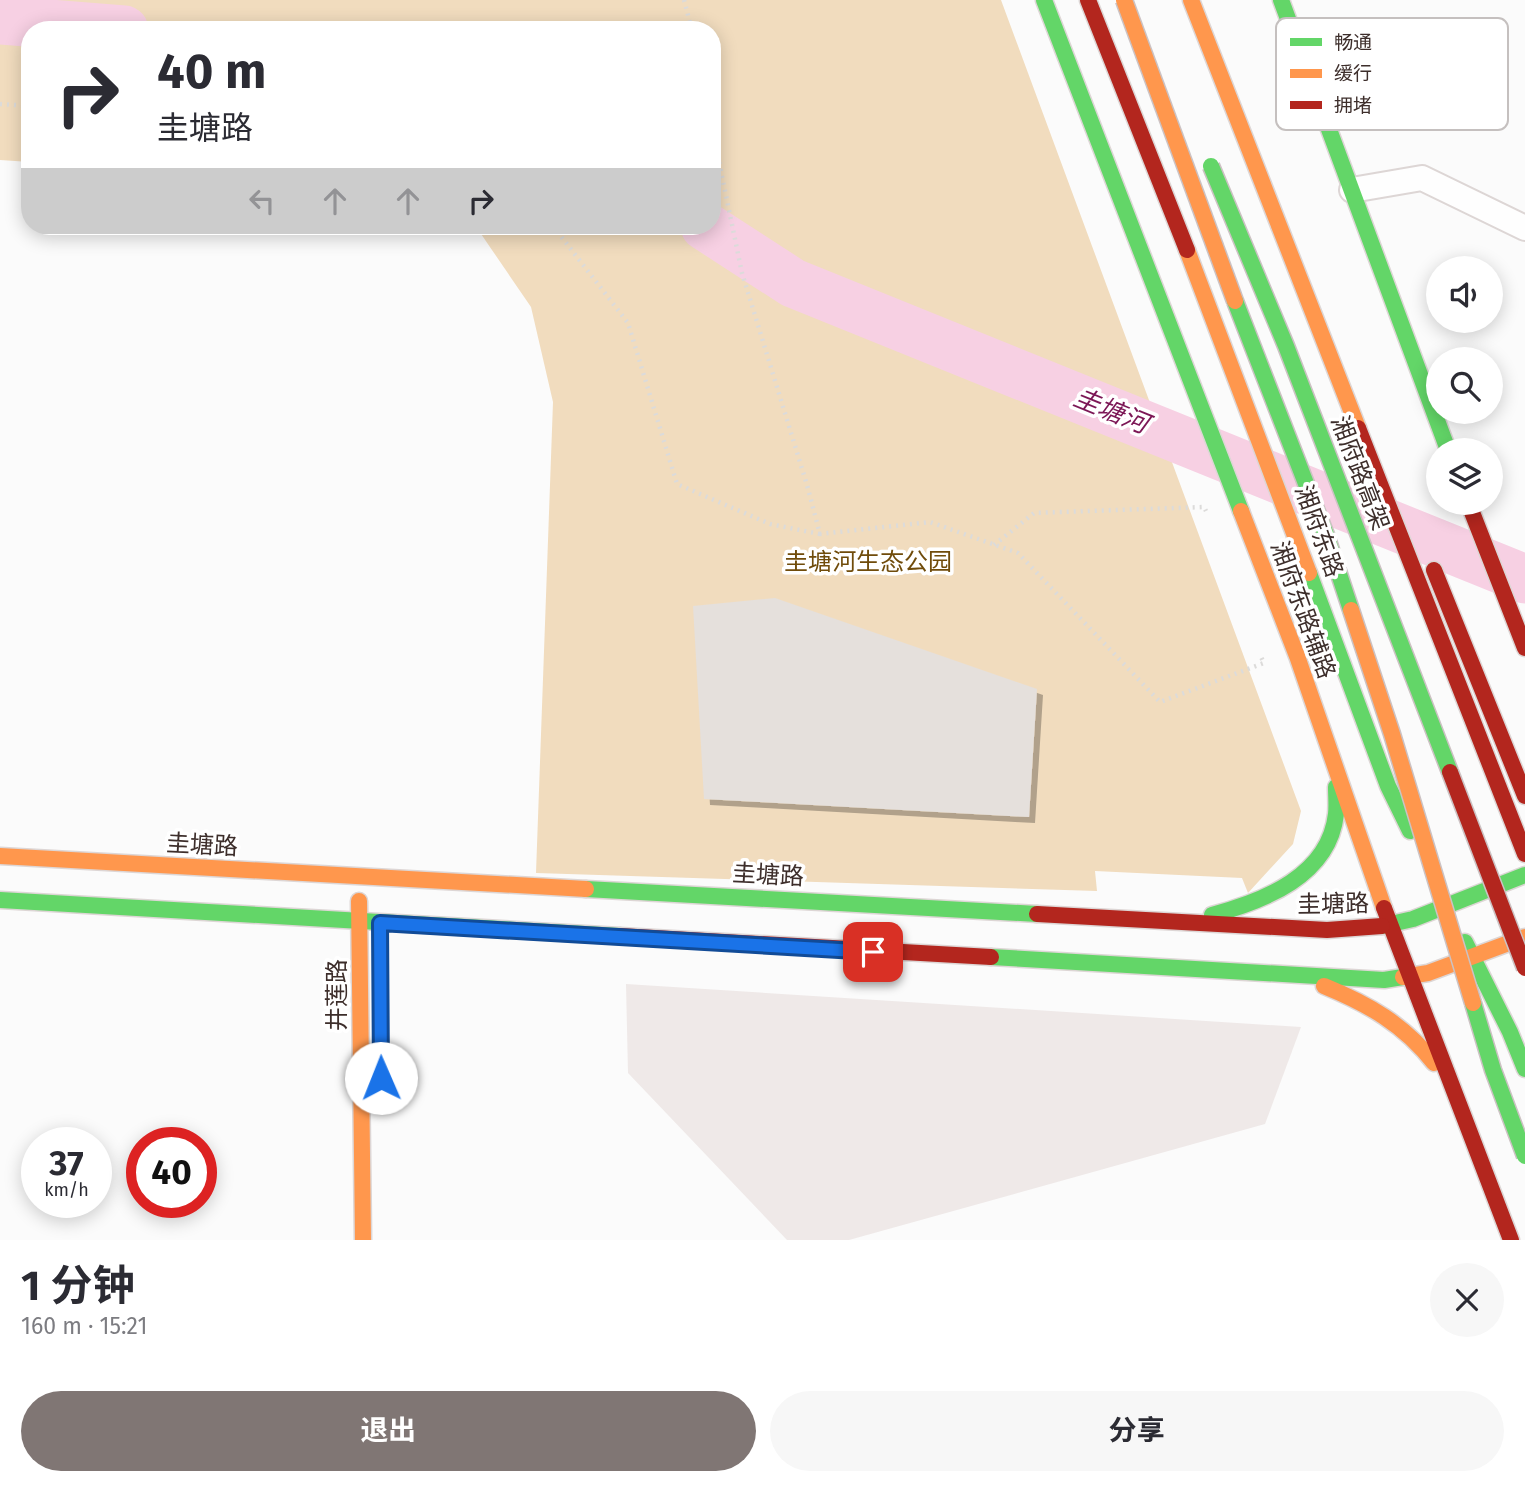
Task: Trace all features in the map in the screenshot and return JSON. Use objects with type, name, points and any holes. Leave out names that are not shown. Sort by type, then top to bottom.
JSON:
[{"type":"main road","name":"湘府东路辅路","points":[[1045,0],[1297,656],[1390,923],[1511,1240]]},
{"type":"main road","name":"湘府东路","points":[[1088,0],[1223,338],[1388,786],[1510,1032],[1525,1069]]},
{"type":"main road","points":[[1124,0],[1206,225],[1330,548],[1392,733],[1493,1070],[1525,1156]]},
{"type":"main road","name":"湘府路高架","points":[[1191,0],[1525,854]]},
{"type":"main road","points":[[1205,0],[1318,282]]},
{"type":"main road","points":[[1281,0],[1288,18]]},
{"type":"main road","points":[[1330,130],[1444,438]]},
{"type":"main road","name":"湘府路高架","points":[[1205,154],[1286,346],[1525,968]]},
{"type":"main road","points":[[1473,515],[1525,648]]},
{"type":"main road","points":[[1427,553],[1525,796]]},
{"type":"main road","points":[[1186,922],[1227,912],[1275,894],[1312,866],[1328,846],[1335,824],[1338,798],[1332,759]]},
{"type":"main road","name":"圭塘路","points":[[0,856],[359,876],[379,883],[1327,930],[1375,927],[1413,919],[1525,874]]},
{"type":"main road","name":"井莲路","points":[[359,876],[363,1240]]},
{"type":"main road","points":[[0,900],[1384,980],[1428,973],[1525,937]]},
{"type":"main road","points":[[1291,976],[1378,1009],[1404,1029],[1428,1054],[1453,1092]]},
{"type":"street","points":[[1352,190],[1422,178],[1525,228]]},
{"type":"path","points":[[684,0],[690,21]]},
{"type":"path","points":[[0,104],[21,105]]},
{"type":"path","points":[[721,172],[742,273],[820,534]]},
{"type":"path","points":[[560,235],[628,323],[677,485],[770,524],[820,534],[930,522],[1018,553],[1160,702],[1264,663],[1259,650]]},
{"type":"path","points":[[993,545],[1034,513],[1204,507],[1209,520]]},
{"type":"shaded area","points":[[626,984],[1301,1027],[1265,1124],[849,1240],[787,1240],[628,1073]]},
{"type":"green space","name":"圭塘河生态公园","points":[[0,0],[1001,0],[1301,811],[1293,844],[1248,893],[1242,878],[1095,871],[1097,891],[536,873],[553,402],[531,307],[482,235],[721,235],[721,21],[21,21],[21,161],[0,160]]},
{"type":"building","points":[[775,598],[1037,689],[1029,817],[704,799],[693,606]]},
{"type":"waterway","name":"圭塘河","points":[[0,20],[21,22]]},
{"type":"waterway","name":"圭塘河","points":[[719,235],[793,283],[1525,579]]},
{"type":"traffic: fast","points":[[1044,0],[1241,511]]},
{"type":"traffic: fast","points":[[1281,0],[1288,18]]},
{"type":"traffic: fast","points":[[1329,130],[1444,438]]},
{"type":"traffic: fast","points":[[1211,166],[1286,346],[1450,772]]},
{"type":"traffic: fast","points":[[1235,301],[1326,535],[1351,610]]},
{"type":"traffic: fast","points":[[1309,573],[1388,786],[1410,831]]},
{"type":"traffic: fast","points":[[1212,915],[1272,893],[1307,870],[1321,854],[1331,836],[1336,814],[1336,787]]},
{"type":"traffic: fast","points":[[1382,926],[1413,919],[1525,875]]},
{"type":"traffic: fast","points":[[586,889],[1037,914]]},
{"type":"traffic: fast","points":[[0,900],[620,936]]},
{"type":"traffic: fast","points":[[1465,942],[1510,1032],[1525,1069]]},
{"type":"traffic: fast","points":[[991,957],[1384,980],[1403,977]]},
{"type":"traffic: fast","points":[[1473,1003],[1493,1070],[1525,1156]]},
{"type":"traffic: slow","points":[[1124,0],[1235,301]]},
{"type":"traffic: slow","points":[[1191,0],[1358,428]]},
{"type":"traffic: slow","points":[[1187,250],[1309,573]]},
{"type":"traffic: slow","points":[[1241,511],[1297,656],[1384,908]]},
{"type":"traffic: slow","points":[[1351,610],[1392,734],[1473,1003]]},
{"type":"traffic: slow","points":[[0,856],[586,889]]},
{"type":"traffic: slow","points":[[359,901],[363,1240]]},
{"type":"traffic: slow","points":[[1403,977],[1428,973],[1525,937]]},
{"type":"traffic: slow","points":[[1324,986],[1385,1017],[1411,1037],[1434,1063]]},
{"type":"traffic: jam","points":[[1088,0],[1187,250]]},
{"type":"traffic: jam","points":[[1358,428],[1525,854]]},
{"type":"traffic: jam","points":[[1473,515],[1525,648]]},
{"type":"traffic: jam","points":[[1434,570],[1525,796]]},
{"type":"traffic: jam","points":[[1450,772],[1525,968]]},
{"type":"traffic: jam","points":[[1384,908],[1511,1240]]},
{"type":"traffic: jam","points":[[1037,914],[1327,930],[1382,926]]},
{"type":"traffic: jam","points":[[620,936],[991,957]]},
{"type":"route","points":[[381,1078],[380,923],[873,952]]}]
